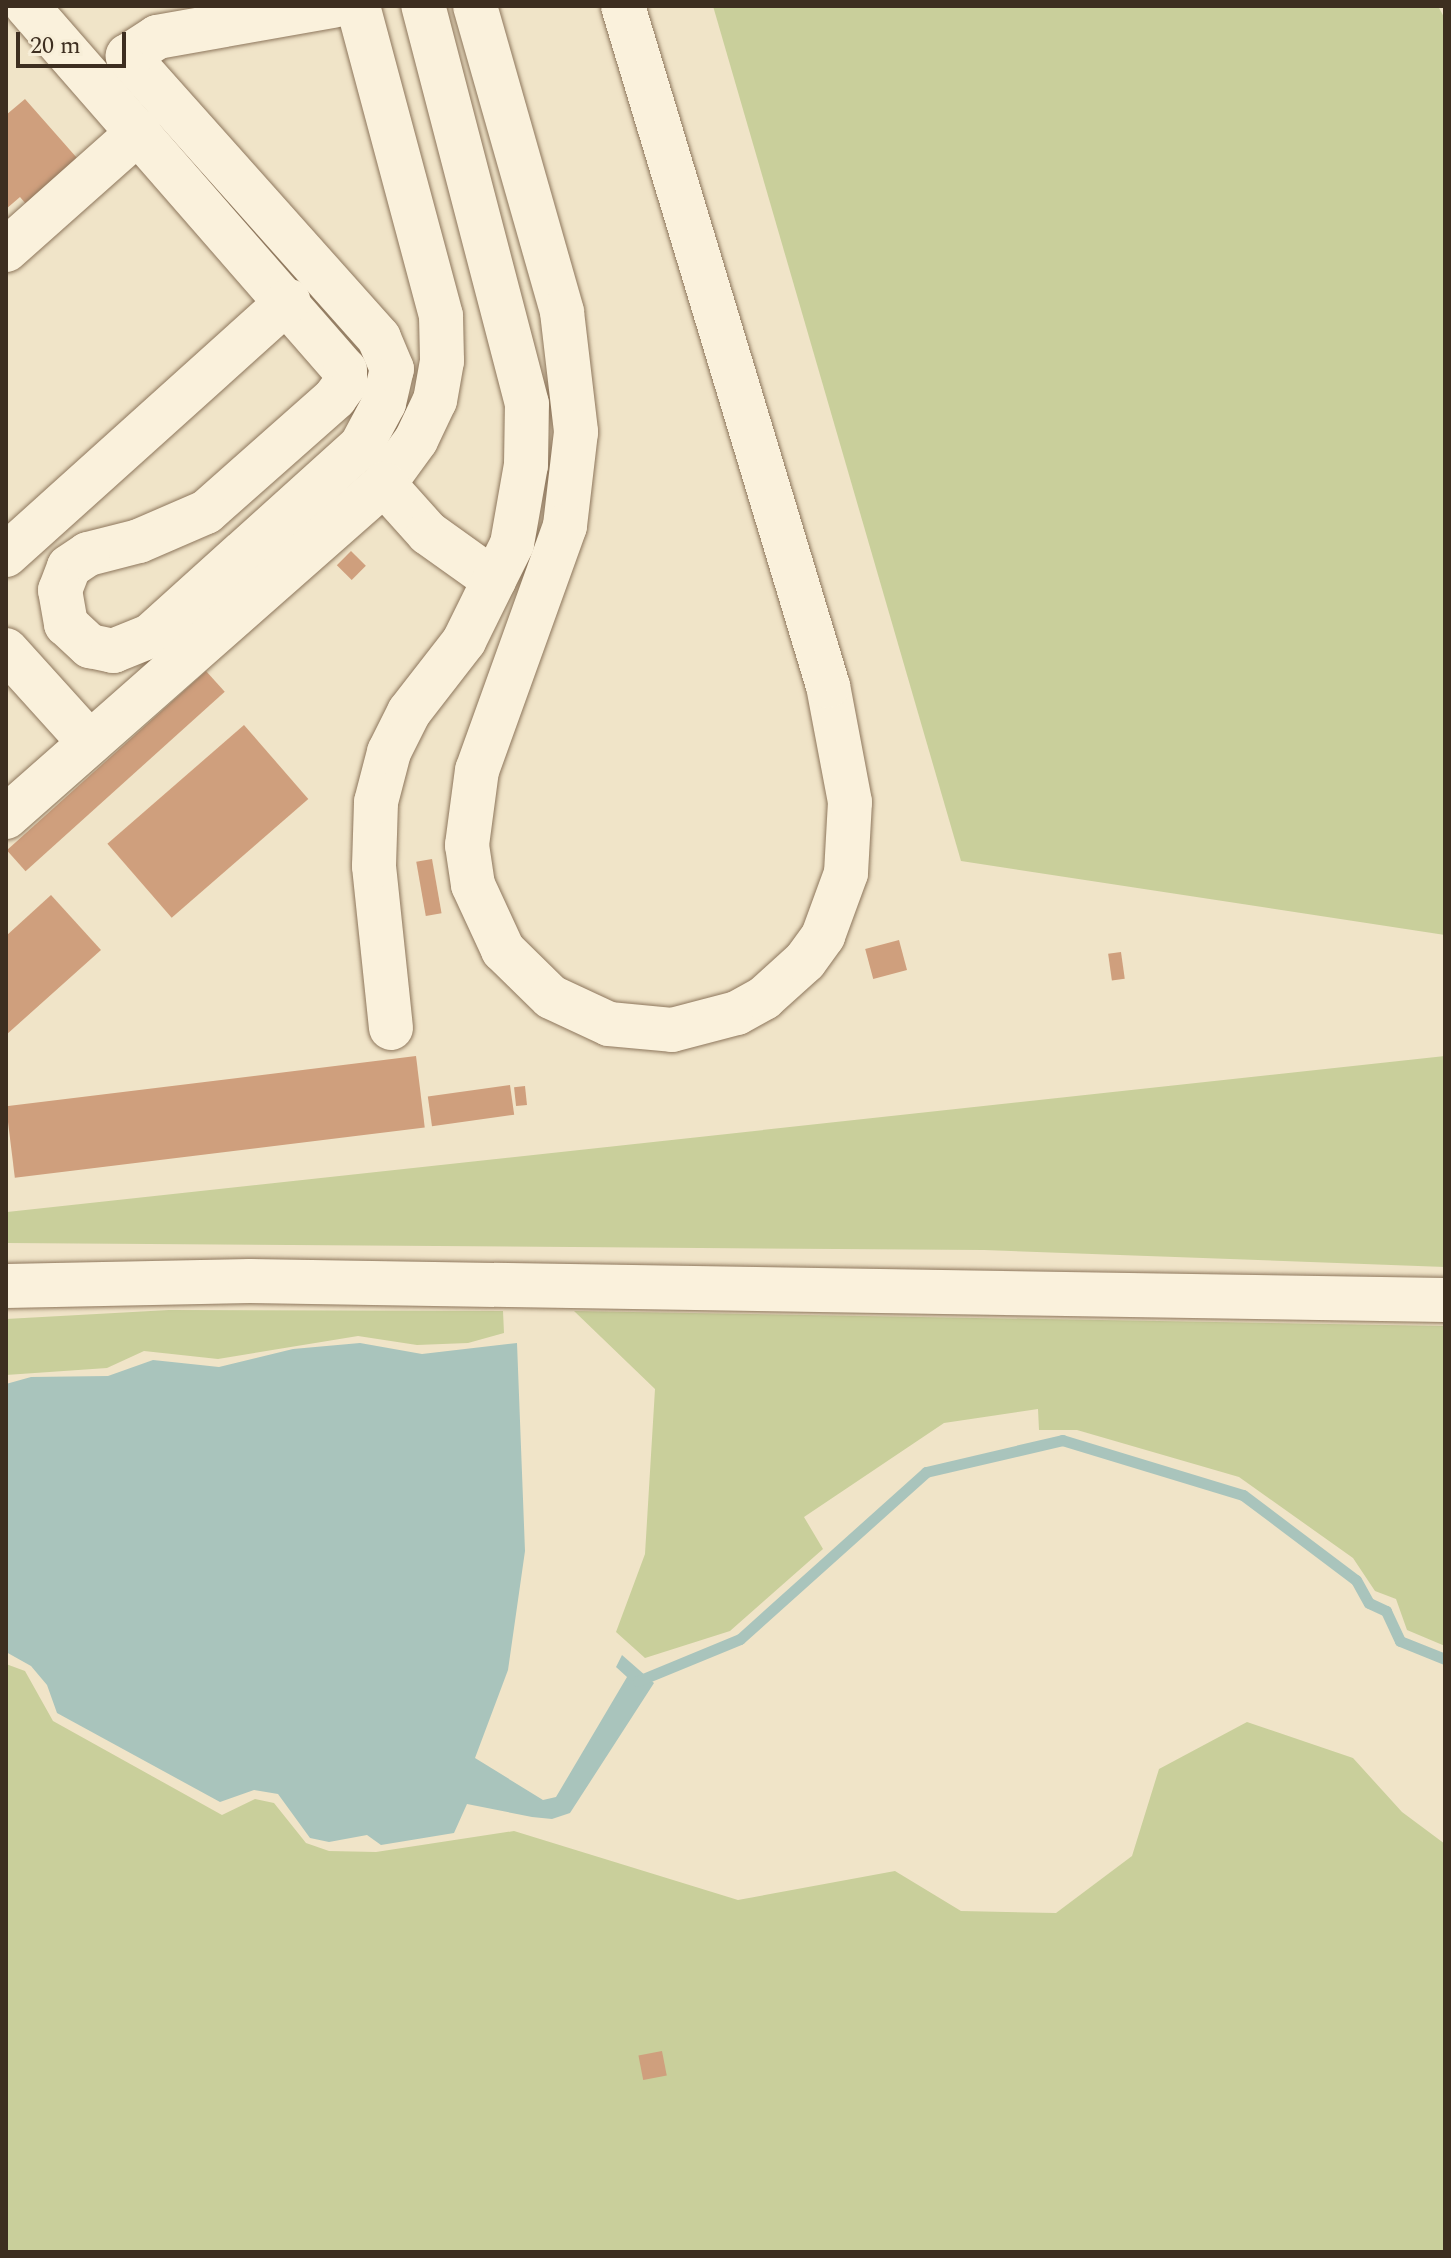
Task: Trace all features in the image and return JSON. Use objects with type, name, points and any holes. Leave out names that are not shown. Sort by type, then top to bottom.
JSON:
[{"type":"street","points":[[27,6],[338,356],[345,384],[206,512],[139,541],[88,554],[69,567],[60,590],[62,614],[72,633],[90,646],[125,650],[150,636],[361,446],[384,403],[392,369],[379,338],[128,56],[157,37],[333,6]]},
{"type":"street","points":[[6,817],[384,484],[416,440],[435,400],[441,316],[358,6]]},
{"type":"street","points":[[391,1028],[374,866],[376,802],[389,752],[409,712],[464,641],[512,544],[526,465],[527,404],[423,6]]},
{"type":"street","points":[[475,6],[562,312],[576,432],[565,526],[477,770],[467,845],[473,885],[503,950],[551,997],[609,1024],[672,1030],[737,1013],[764,998],[805,961],[823,936],[846,873],[850,802],[828,686],[623,6]]},
{"type":"street","points":[[6,250],[139,132]]},
{"type":"street","points":[[6,555],[288,301]]},
{"type":"street","points":[[384,484],[428,533],[494,580]]},
{"type":"street","points":[[6,650],[90,743]]},
{"type":"street","points":[[6,1286],[250,1281],[1445,1300]]},
{"type":"green space","points":[[713,6],[1438,6],[1445,19],[1445,935],[961,861]]},
{"type":"green space","points":[[1445,1056],[1445,1267],[984,1250],[7,1243],[7,1212]]},
{"type":"green space","points":[[169,1310],[503,1311],[504,1333],[468,1343],[417,1345],[358,1336],[218,1359],[144,1351],[107,1368],[6,1375],[6,1319]]},
{"type":"green space","points":[[574,1311],[1445,1326],[1445,1646],[1407,1630],[1396,1599],[1375,1591],[1353,1558],[1239,1477],[1077,1430],[1039,1430],[1038,1409],[944,1423],[804,1517],[823,1549],[730,1631],[645,1658],[616,1632],[645,1554],[655,1389]]},
{"type":"green space","points":[[6,1664],[25,1671],[53,1721],[222,1815],[255,1799],[274,1803],[306,1843],[329,1851],[376,1852],[514,1831],[738,1900],[895,1871],[961,1911],[1056,1913],[1132,1856],[1159,1769],[1247,1722],[1353,1758],[1402,1812],[1445,1844],[1445,2252],[6,2252]]},
{"type":"water","points":[[360,1343],[422,1354],[517,1343],[525,1551],[508,1670],[475,1758],[543,1800],[556,1797],[627,1677],[616,1667],[622,1655],[654,1683],[570,1813],[552,1819],[467,1804],[454,1833],[381,1845],[367,1835],[329,1842],[310,1838],[278,1794],[254,1790],[220,1802],[57,1713],[47,1685],[31,1666],[6,1652],[6,1384],[31,1377],[108,1376],[153,1360],[219,1367],[293,1349]]},
{"type":"building","points":[[25,99],[77,158],[26,204],[20,197],[6,209],[6,115]]},
{"type":"building","points":[[351,551],[366,566],[352,580],[337,565]]},
{"type":"building","points":[[206,671],[225,692],[26,871],[7,850]]},
{"type":"building","points":[[244,725],[308,799],[172,918],[107,844]]},
{"type":"building","points":[[432,859],[442,913],[426,916],[416,862]]},
{"type":"building","points":[[51,895],[101,950],[6,1035],[6,936]]},
{"type":"building","points":[[899,940],[907,970],[873,979],[865,949]]},
{"type":"building","points":[[1121,952],[1125,979],[1112,981],[1108,954]]},
{"type":"building","points":[[416,1056],[425,1127],[15,1178],[6,1106]]},
{"type":"building","points":[[510,1085],[514,1115],[432,1126],[428,1097]]},
{"type":"building","points":[[525,1086],[527,1105],[516,1106],[514,1087]]},
{"type":"building","points":[[662,2051],[667,2076],[643,2080],[638,2056]]},
{"type":"waterway","points":[[638,1681],[740,1639],[926,1472],[1062,1440],[1243,1495],[1356,1580],[1369,1603],[1386,1611],[1400,1641],[1445,1659]]}]
